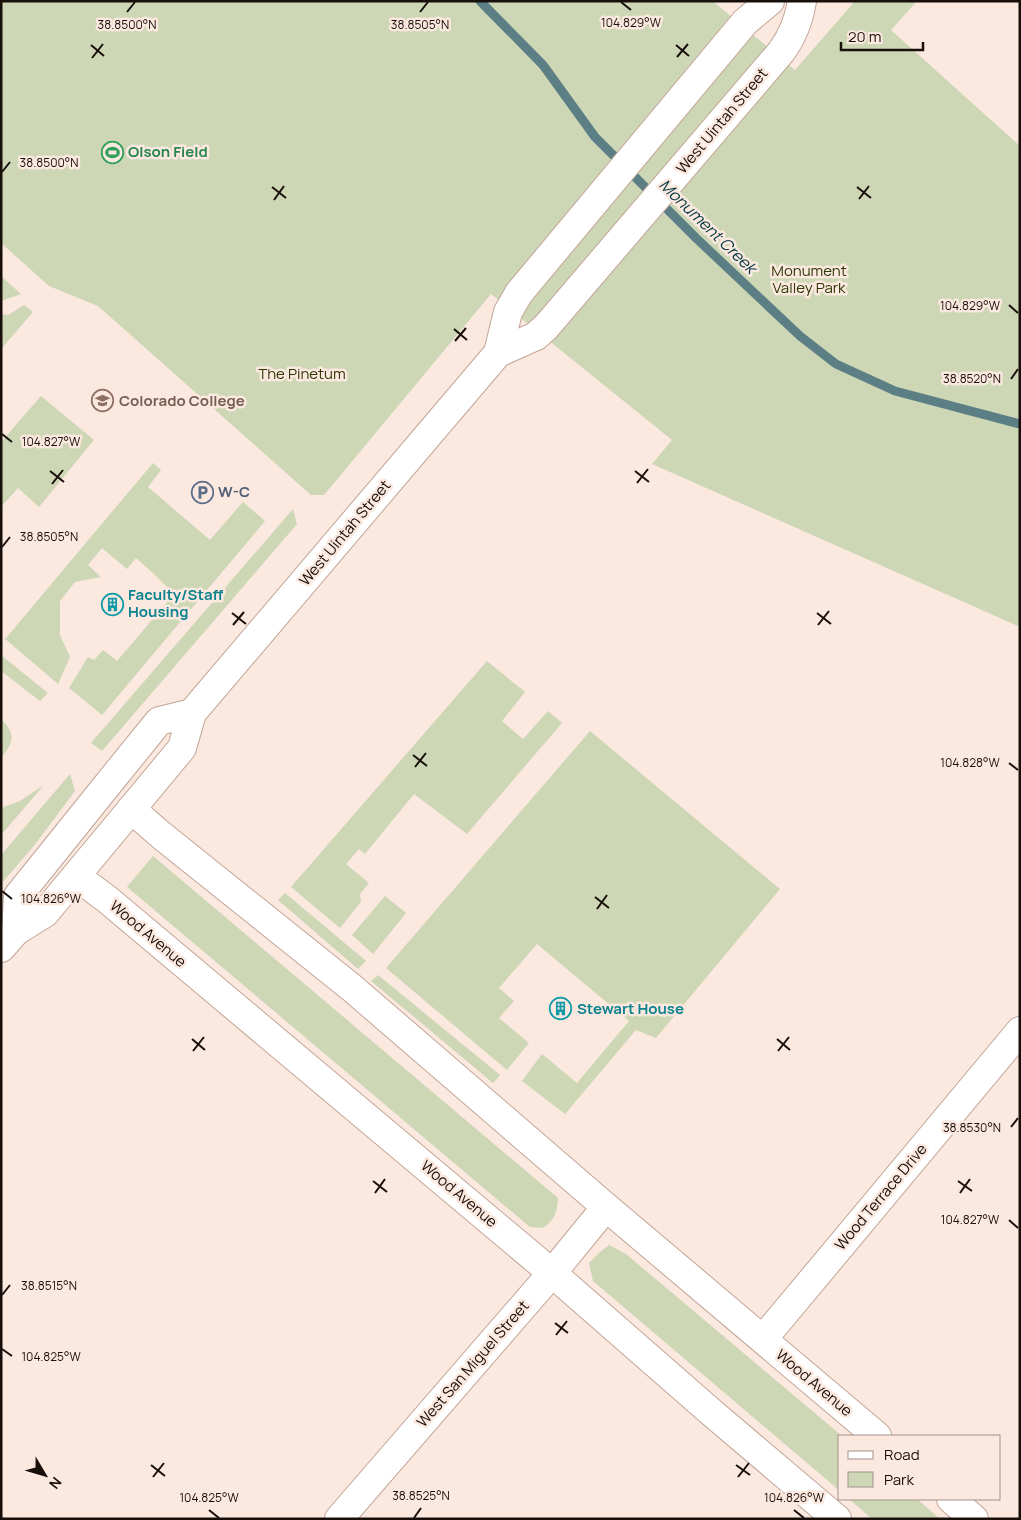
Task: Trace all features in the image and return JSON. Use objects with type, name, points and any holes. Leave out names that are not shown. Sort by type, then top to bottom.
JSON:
[{"type":"street","name":"West Uintah Street","points":[[498,353],[508,312],[519,293],[745,22],[770,1]]},
{"type":"street","name":"West Uintah Street","points":[[9,940],[45,913],[76,876],[182,748],[192,713],[498,353],[536,336],[546,327],[781,52],[790,40],[800,17],[802,1]]},
{"type":"street","name":"West Uintah Street","points":[[9,940],[18,896],[159,721],[192,713]]},
{"type":"street","name":"Wood Avenue","points":[[131,809],[352,988],[606,1207],[876,1435]]},
{"type":"street","name":"Wood Avenue","points":[[76,876],[116,907],[552,1273],[837,1519]]},
{"type":"street","name":"Wood Terrace Drive","points":[[763,1339],[1020,1031]]},
{"type":"street","name":"West San Miguel Street","points":[[339,1519],[552,1273],[606,1207]]},
{"type":"street","points":[[951,1500],[974,1519]]},
{"type":"green space","name":"Monument Valley Park","points":[[1,1],[716,1],[715,3],[795,70],[855,1],[917,1],[891,30],[1020,146],[1020,627],[652,464],[672,440],[491,294],[324,495],[311,495],[98,306],[49,286],[1,243]]},
{"type":"green space","points":[[1,276],[21,294],[1,301]]},
{"type":"green space","points":[[24,305],[33,312],[1,349],[1,314],[8,315]]},
{"type":"green space","points":[[41,396],[94,440],[39,507],[18,488],[1,507],[1,442]]},
{"type":"green space","points":[[153,463],[161,470],[148,487],[210,540],[243,502],[265,521],[102,715],[69,688],[88,657],[94,660],[103,650],[117,661],[174,594],[136,558],[127,569],[102,548],[88,565],[101,577],[75,582],[60,601],[60,635],[70,657],[58,684],[4,638],[6,638]]},
{"type":"green space","points":[[293,509],[297,524],[102,751],[91,743]]},
{"type":"green space","points":[[1,655],[48,693],[40,701],[1,671]]},
{"type":"green space","points":[[487,661],[525,692],[502,721],[523,739],[548,711],[562,723],[467,834],[414,794],[365,854],[359,849],[346,864],[369,883],[360,894],[361,902],[340,928],[291,887]]},
{"type":"green space","points":[[1,719],[9,729],[12,738],[9,747],[1,758]]},
{"type":"green space","points":[[590,731],[780,889],[656,1038],[636,1030],[565,1114],[522,1081],[542,1054],[577,1083],[629,1021],[537,944],[499,988],[514,1001],[499,1018],[529,1043],[507,1070],[386,968]]},
{"type":"green space","points":[[70,774],[75,791],[33,847],[1,884],[1,855]]},
{"type":"green space","points":[[44,785],[1,835],[1,808],[20,801]]},
{"type":"green space","points":[[153,856],[558,1198],[553,1219],[543,1228],[530,1227],[127,887]]},
{"type":"green space","points":[[285,893],[366,961],[358,969],[278,900]]},
{"type":"green space","points":[[385,896],[406,913],[373,954],[352,935]]},
{"type":"green space","points":[[378,975],[500,1075],[493,1083],[371,981]]},
{"type":"green space","points":[[609,1245],[626,1254],[841,1435],[838,1435],[838,1489],[593,1281],[589,1263]]},
{"type":"green space","points":[[850,1500],[918,1500],[940,1519],[872,1519]]},
{"type":"waterway","name":"Monument Creek","points":[[480,1],[543,65],[595,137],[696,238],[800,336],[836,364],[895,391],[1020,424]]},
{"type":"place","name":"Olson Field","points":[[112,152]]},
{"type":"place","name":"Colorado College","points":[[103,401]]},
{"type":"place","name":"W-C","points":[[202,492]]},
{"type":"place","name":"Faculty/Staff Housing","points":[[112,604]]},
{"type":"place","name":"Stewart House","points":[[561,1009]]},
{"type":"park label","name":"The Pinetum","points":[[302,374]]}]
